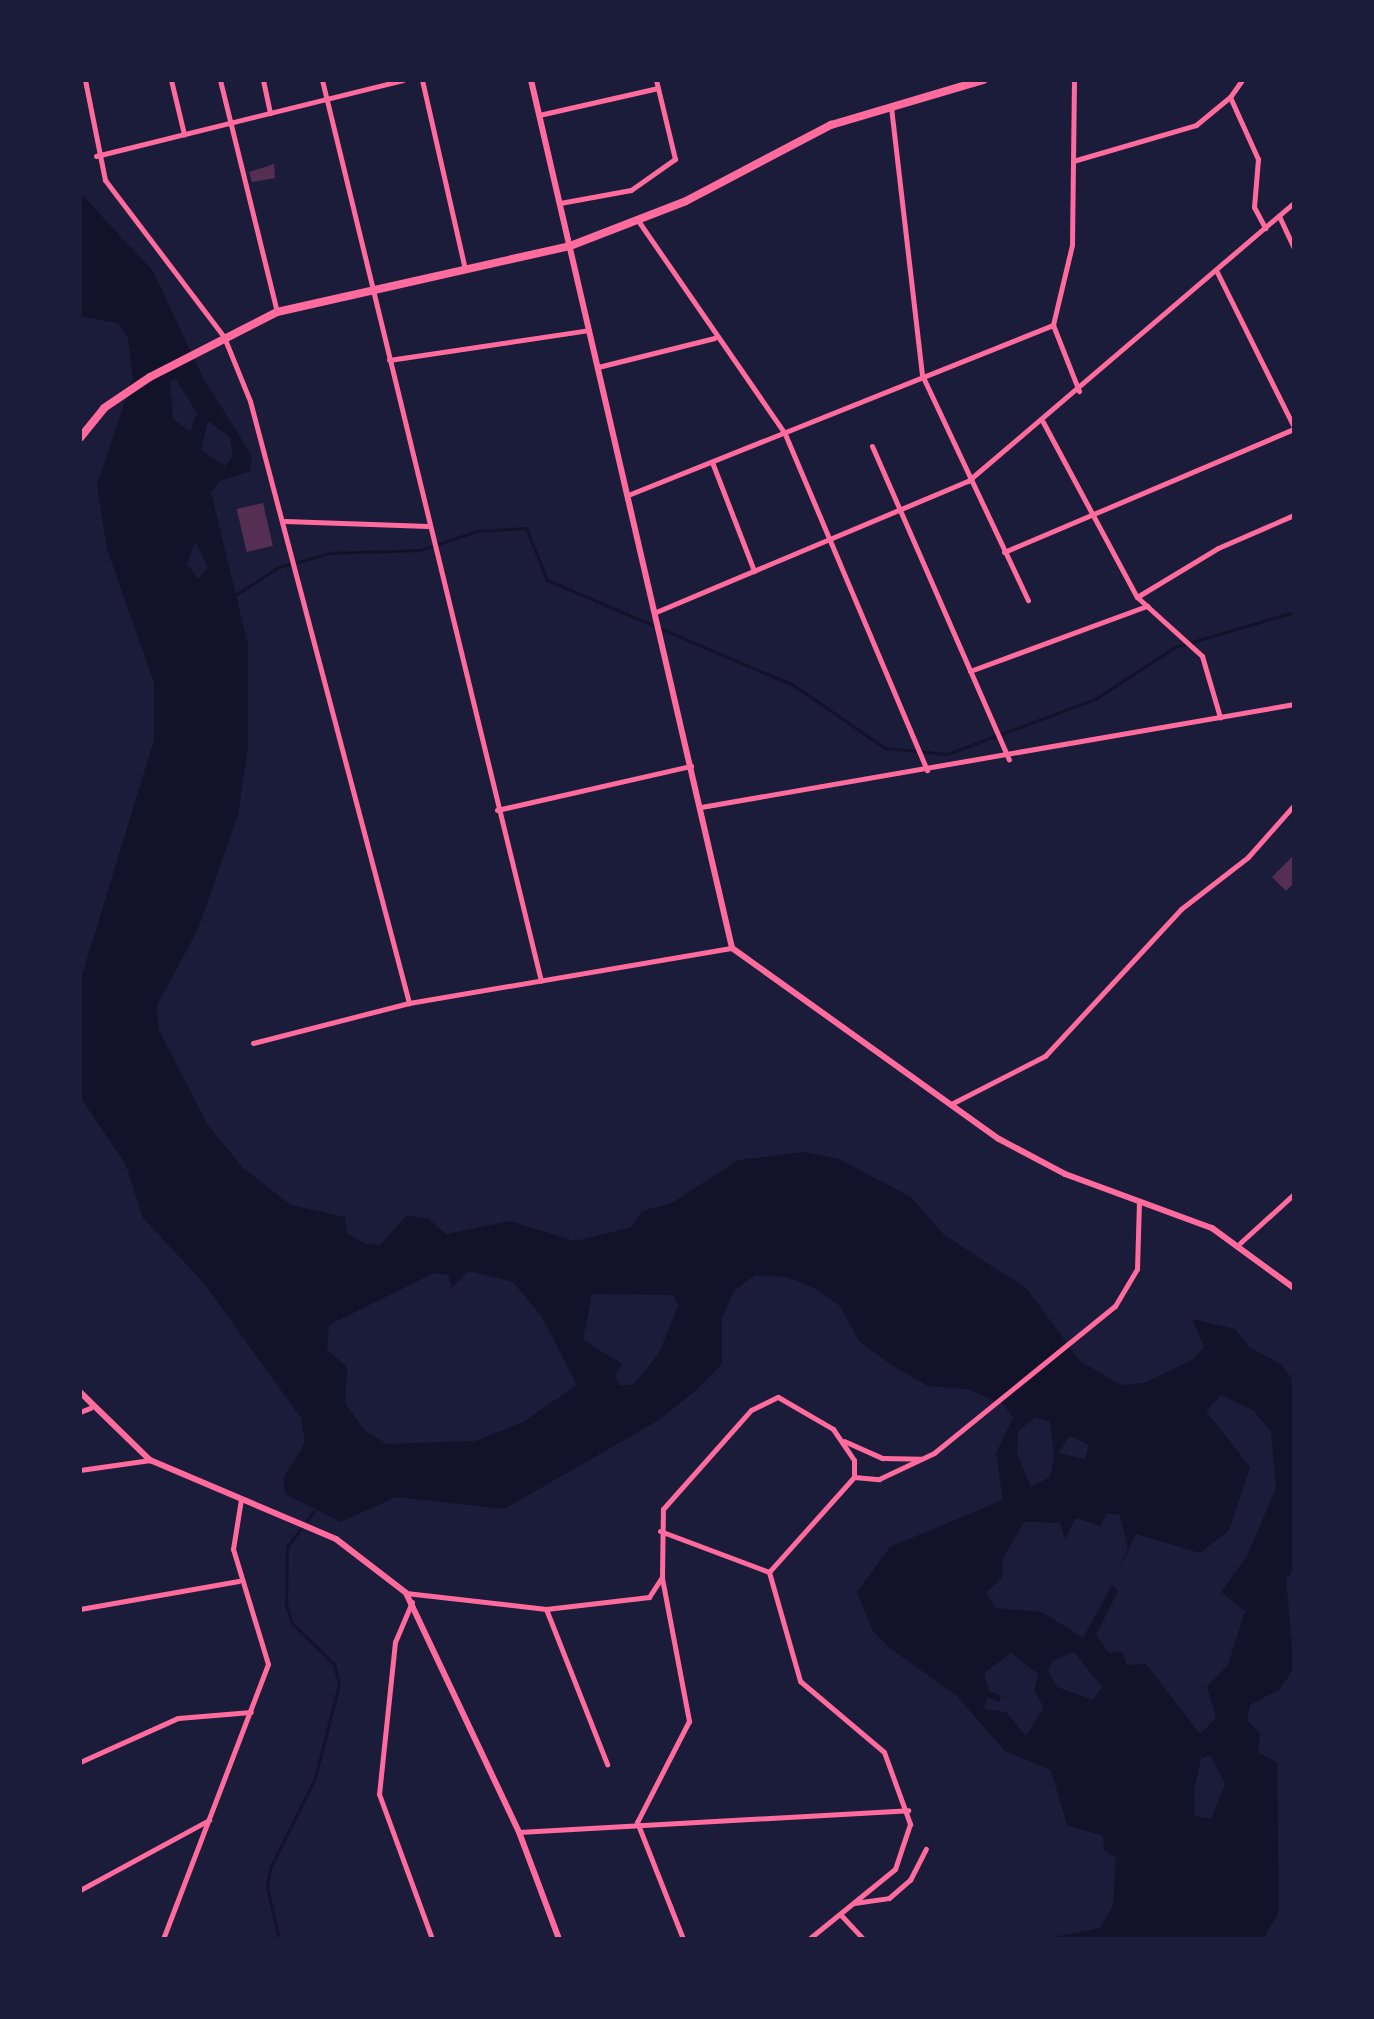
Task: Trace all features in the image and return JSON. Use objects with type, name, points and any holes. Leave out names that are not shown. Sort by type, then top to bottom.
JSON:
[{"type":"highway","points":[[80,438],[104,408],[207,345],[277,312],[570,246],[639,222],[820,130],[891,104],[983,80]]},
{"type":"main road","points":[[531,80],[732,948],[1033,1159],[1240,1243],[1294,1288]]},
{"type":"main road","points":[[80,1392],[90,1408],[150,1460],[336,1539],[406,1593],[519,1832],[559,1939]]},
{"type":"street","points":[[85,80],[96,156],[125,209],[224,337],[285,521],[409,1003]]},
{"type":"street","points":[[171,80],[184,134]]},
{"type":"street","points":[[220,80],[277,312]]},
{"type":"street","points":[[263,80],[270,113]]},
{"type":"street","points":[[322,80],[541,981]]},
{"type":"street","points":[[96,156],[403,80]]},
{"type":"street","points":[[422,80],[465,269]]},
{"type":"street","points":[[560,203],[631,190],[675,159],[656,80]]},
{"type":"street","points":[[1074,80],[1072,245],[1053,325],[1079,391]]},
{"type":"street","points":[[1073,161],[1196,125],[1230,97],[1242,80]]},
{"type":"street","points":[[539,115],[658,88]]},
{"type":"street","points":[[1230,97],[1258,159],[1254,207],[1265,228]]},
{"type":"street","points":[[891,104],[922,375],[968,481],[1028,600]]},
{"type":"street","points":[[656,612],[968,481],[1043,422],[1294,203]]},
{"type":"street","points":[[1279,216],[1294,248]]},
{"type":"street","points":[[639,222],[714,338],[785,434],[927,770]]},
{"type":"street","points":[[1004,552],[1089,511],[1294,428],[1216,270]]},
{"type":"street","points":[[628,495],[1053,325]]},
{"type":"street","points":[[389,360],[589,330]]},
{"type":"street","points":[[598,367],[714,338]]},
{"type":"street","points":[[1043,422],[1137,597],[1202,656],[1220,717]]},
{"type":"street","points":[[872,446],[1009,759]]},
{"type":"street","points":[[712,462],[754,571]]},
{"type":"street","points":[[1137,597],[1218,548],[1294,515]]},
{"type":"street","points":[[285,521],[428,526]]},
{"type":"street","points":[[970,671],[1148,606]]},
{"type":"street","points":[[701,807],[1009,759],[1294,704]]},
{"type":"street","points":[[497,810],[691,766]]},
{"type":"street","points":[[951,1104],[1045,1056],[1181,909],[1248,857],[1294,805]]},
{"type":"street","points":[[253,1043],[409,1003],[732,948]]},
{"type":"street","points":[[1240,1243],[1294,1194]]},
{"type":"street","points":[[854,1477],[879,1479],[921,1459],[1129,1290],[1137,1269],[1139,1200]]},
{"type":"street","points":[[683,1939],[637,1822],[689,1721],[662,1577],[660,1531],[669,1499],[767,1399],[799,1403],[843,1441],[882,1458],[921,1459]]},
{"type":"street","points":[[80,1412],[90,1408]]},
{"type":"street","points":[[843,1441],[854,1477]]},
{"type":"street","points":[[80,1470],[150,1460]]},
{"type":"street","points":[[769,1572],[854,1477]]},
{"type":"street","points":[[163,1939],[251,1712],[268,1655],[239,1581],[233,1549],[241,1499]]},
{"type":"street","points":[[660,1531],[769,1572]]},
{"type":"street","points":[[769,1572],[800,1681],[884,1752],[908,1810],[904,1855],[809,1939]]},
{"type":"street","points":[[406,1593],[546,1609],[630,1603],[649,1597],[662,1577]]},
{"type":"street","points":[[80,1609],[239,1581]]},
{"type":"street","points":[[412,1602],[395,1642],[379,1794],[432,1939]]},
{"type":"street","points":[[546,1609],[607,1764]]},
{"type":"street","points":[[80,1762],[178,1718],[251,1712]]},
{"type":"street","points":[[519,1832],[637,1822],[908,1810]]},
{"type":"street","points":[[80,1890],[210,1819]]},
{"type":"street","points":[[853,1903],[889,1898],[910,1880],[926,1849]]},
{"type":"street","points":[[840,1914],[863,1939]]},
{"type":"shaded area","points":[[80,193],[153,271],[202,376],[252,456],[250,471],[220,481],[211,492],[248,645],[248,748],[238,815],[198,929],[156,1007],[159,1030],[207,1124],[243,1168],[291,1205],[345,1217],[347,1233],[365,1244],[380,1245],[407,1215],[429,1219],[446,1234],[510,1221],[575,1241],[632,1227],[642,1211],[672,1203],[738,1160],[805,1152],[839,1159],[911,1197],[943,1234],[1027,1289],[1080,1361],[1121,1385],[1144,1383],[1192,1360],[1204,1347],[1192,1319],[1235,1329],[1249,1347],[1281,1364],[1294,1382],[1294,1570],[1286,1579],[1294,1668],[1280,1689],[1250,1705],[1247,1721],[1260,1733],[1258,1752],[1277,1763],[1279,1912],[1263,1939],[1043,1939],[1100,1928],[1113,1905],[1116,1858],[1104,1850],[1103,1836],[1067,1825],[1051,1770],[1005,1751],[956,1695],[891,1649],[873,1631],[857,1592],[890,1547],[1003,1500],[996,1453],[1013,1418],[1003,1404],[967,1389],[928,1386],[893,1366],[859,1341],[840,1306],[816,1289],[787,1277],[755,1275],[734,1291],[722,1318],[722,1364],[694,1392],[659,1420],[504,1509],[396,1497],[341,1522],[285,1494],[284,1477],[305,1443],[301,1418],[203,1282],[143,1218],[126,1165],[80,1097],[80,982],[154,740],[154,683],[107,549],[97,485],[133,377],[128,337],[118,323],[80,316]],"holes":[[[176,379],[197,413],[190,432],[173,419],[170,382]],[[208,421],[230,437],[233,456],[225,466],[201,450]],[[195,541],[208,567],[198,579],[187,564]],[[469,1271],[513,1282],[542,1317],[577,1385],[523,1422],[475,1441],[387,1444],[365,1431],[345,1403],[347,1367],[327,1350],[329,1325],[434,1273],[448,1275],[452,1288]],[[592,1294],[673,1295],[678,1306],[659,1353],[633,1385],[620,1385],[615,1376],[622,1364],[583,1340]],[[1221,1395],[1253,1410],[1271,1431],[1276,1488],[1247,1556],[1221,1592],[1245,1611],[1228,1665],[1207,1686],[1216,1718],[1200,1734],[1146,1664],[1127,1665],[1122,1652],[1109,1653],[1096,1635],[1118,1591],[1112,1585],[1083,1638],[1042,1612],[996,1608],[986,1593],[1002,1578],[1003,1558],[1024,1522],[1060,1523],[1065,1539],[1076,1518],[1101,1526],[1106,1513],[1120,1515],[1128,1547],[1120,1568],[1136,1534],[1200,1553],[1229,1530],[1250,1467],[1206,1411]],[[1035,1417],[1050,1422],[1054,1457],[1050,1477],[1031,1487],[1017,1454],[1018,1432]],[[1070,1436],[1089,1445],[1085,1459],[1058,1453]],[[1074,1652],[1102,1687],[1093,1700],[1057,1687],[1048,1671],[1052,1661]],[[1011,1653],[1038,1674],[1034,1691],[1044,1707],[1026,1736],[1006,1712],[984,1709],[987,1697],[999,1702],[1001,1696],[989,1691],[984,1673]],[[1210,1755],[1225,1784],[1211,1819],[1195,1816],[1194,1791],[1201,1758]]]},
{"type":"building","points":[[274,164],[275,178],[252,182],[249,172]]},
{"type":"building","points":[[263,503],[273,546],[247,552],[237,509]]},
{"type":"building","points":[[1294,855],[1294,883],[1286,891],[1272,877]]},
{"type":"waterway","points":[[235,595],[279,567],[330,553],[420,550],[477,531],[526,528],[547,580],[793,685],[885,748],[947,754],[1095,699],[1175,647],[1294,612]]},
{"type":"waterway","points":[[279,1939],[267,1887],[270,1868],[315,1778],[339,1684],[334,1664],[292,1623],[286,1605],[287,1547],[314,1511]]}]
